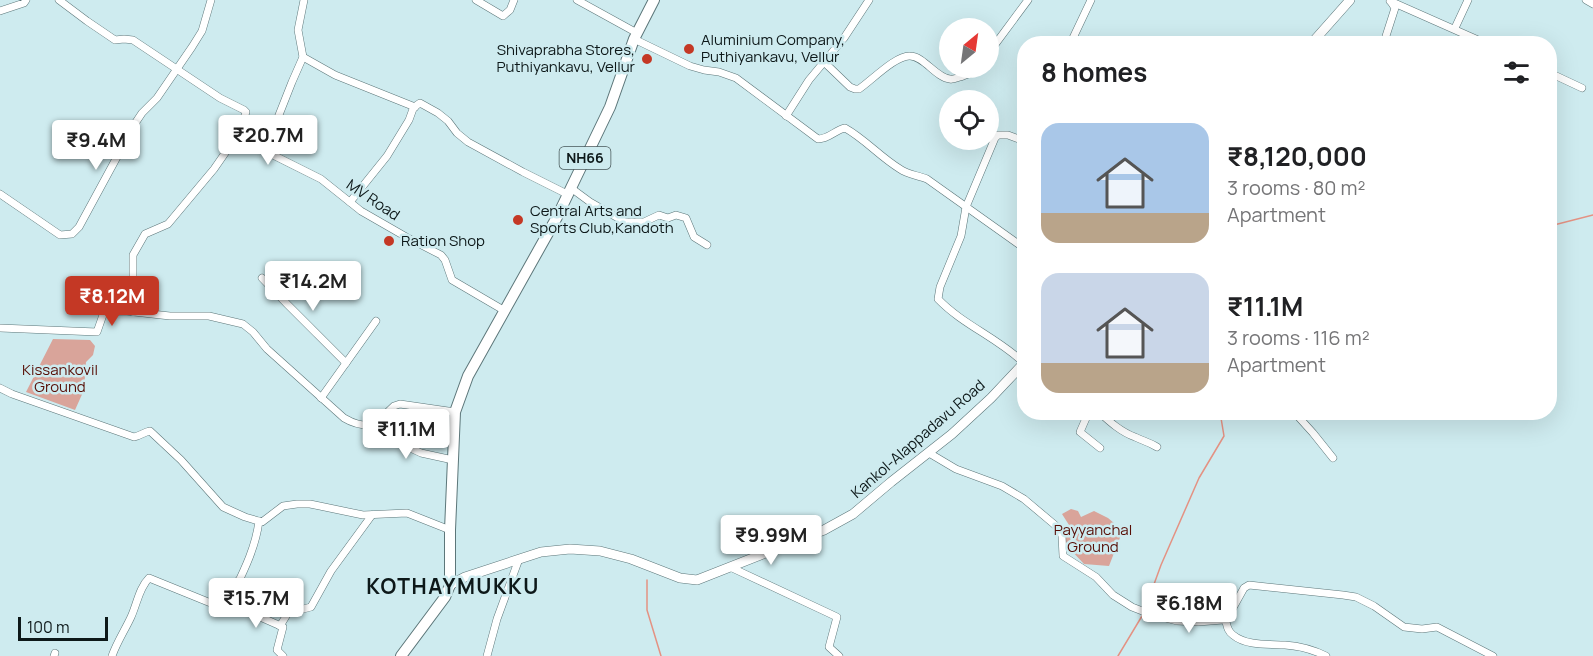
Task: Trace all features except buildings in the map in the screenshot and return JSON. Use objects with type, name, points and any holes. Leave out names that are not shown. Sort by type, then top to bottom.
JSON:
[{"type":"highway","name":"NH66","points":[[450,585],[455,412],[468,376],[557,217],[610,107],[636,36],[654,0]]},
{"type":"highway","points":[[402,656],[445,597],[450,585]]},
{"type":"main road","points":[[1318,36],[1350,0]]},
{"type":"main road","name":"Kankol-Alappadavu Road","points":[[450,585],[465,577],[541,552],[570,549],[600,551],[631,559],[680,578],[697,580],[841,522],[952,434],[1017,371]]},
{"type":"street","points":[[0,11],[24,3],[26,0]]},
{"type":"street","points":[[59,0],[115,40],[133,40],[220,98],[246,112],[239,133],[214,170],[168,224],[145,234],[133,255],[133,312]]},
{"type":"street","points":[[0,194],[60,235],[72,234],[79,227],[136,122],[157,99],[202,31],[211,0]]},
{"type":"street","points":[[270,154],[277,120],[303,57],[298,30],[304,0]]},
{"type":"street","points":[[476,0],[503,16],[510,10],[514,0]]},
{"type":"street","points":[[577,0],[690,66],[736,78],[818,139],[823,139],[845,128],[901,170],[927,179],[1017,243]]},
{"type":"street","points":[[786,116],[809,80],[844,38],[869,0]]},
{"type":"street","points":[[999,40],[1029,0]]},
{"type":"street","points":[[1074,36],[1091,0]]},
{"type":"street","points":[[1390,0],[1471,36]]},
{"type":"street","points":[[1386,36],[1395,8],[1390,0]]},
{"type":"street","points":[[1455,28],[1468,0]]},
{"type":"street","points":[[1586,0],[1593,4]]},
{"type":"street","points":[[824,62],[855,89],[867,84],[879,73],[906,56],[919,59],[939,73]]},
{"type":"street","points":[[303,57],[335,75],[415,107]]},
{"type":"street","points":[[1557,76],[1582,88]]},
{"type":"street","points":[[350,202],[387,156],[415,107],[420,103],[438,113],[468,142],[569,191],[624,222],[644,222],[658,215],[668,218],[676,215],[686,218],[694,237],[707,245]]},
{"type":"street","name":"MV Road","points":[[239,133],[253,146],[321,180],[362,211],[441,255],[452,280],[505,311]]},
{"type":"street","points":[[1017,138],[1008,135],[998,135],[995,138],[966,207],[961,236],[940,287],[938,299],[946,308],[994,339],[1017,358]]},
{"type":"street","points":[[262,278],[346,363]]},
{"type":"street","points":[[0,328],[97,332],[104,312],[209,316],[243,324],[267,349],[350,422],[365,426],[374,425],[394,406],[400,404],[455,412]]},
{"type":"street","points":[[321,398],[376,321]]},
{"type":"street","points":[[0,388],[128,436],[141,436],[150,431],[181,460],[223,507],[245,517],[262,522],[283,506],[310,504],[363,515],[407,513],[450,530]]},
{"type":"street","points":[[1085,420],[1080,432],[1100,448]]},
{"type":"street","points":[[1108,420],[1135,438],[1157,447]]},
{"type":"street","points":[[1301,420],[1333,458]]},
{"type":"street","points":[[374,425],[404,445],[421,453],[453,460]]},
{"type":"street","points":[[929,453],[956,469],[1002,486],[1024,500],[1060,531],[1063,556],[1096,577],[1113,595],[1132,607],[1150,614],[1177,621],[1216,621],[1229,615],[1244,588],[1249,585],[1343,595],[1356,597],[1374,606],[1404,627],[1422,629],[1437,627],[1493,656]]},
{"type":"street","points":[[280,626],[288,614],[311,607],[331,571],[372,514]]},
{"type":"street","points":[[112,656],[132,615],[144,583],[149,578],[223,608],[227,606],[255,546],[259,521]]},
{"type":"street","points":[[487,656],[497,619],[519,559]]},
{"type":"street","points":[[730,567],[837,617],[829,647],[839,656]]},
{"type":"street","points":[[238,581],[256,592],[252,610],[258,616],[283,627],[277,650],[284,656]]},
{"type":"street","points":[[1226,618],[1228,629],[1233,636],[1254,643],[1306,648],[1326,656]]},
{"type":"green space","name":"Kissankovil Ground","points":[[53,339],[90,340],[95,346],[93,355],[86,362],[84,390],[75,410],[26,392]]},
{"type":"green space","name":"Payyanchal Ground","points":[[1071,509],[1078,511],[1081,517],[1094,511],[1108,518],[1121,529],[1121,535],[1109,566],[1084,564],[1070,549],[1065,540],[1069,525],[1062,514]]},
{"type":"waterway","points":[[1557,224],[1593,215]]},
{"type":"waterway","points":[[1145,609],[1161,565],[1199,478],[1224,436],[1221,420]]},
{"type":"waterway","points":[[647,580],[647,610],[661,656]]},
{"type":"waterway","points":[[1118,656],[1142,616]]},
{"type":"place","name":"Aluminium Company, Puthiyankavu, Vellur","points":[[689,49]]},
{"type":"place","name":"Shivaprabha Stores, Puthiyankavu, Vellur","points":[[647,59]]},
{"type":"place","name":"Central Arts and Sports Club,Kandoth","points":[[518,220]]},
{"type":"place","name":"Ration Shop","points":[[389,241]]},
{"type":"district","name":"KOTHAYMUKKU","points":[[453,587]]}]
